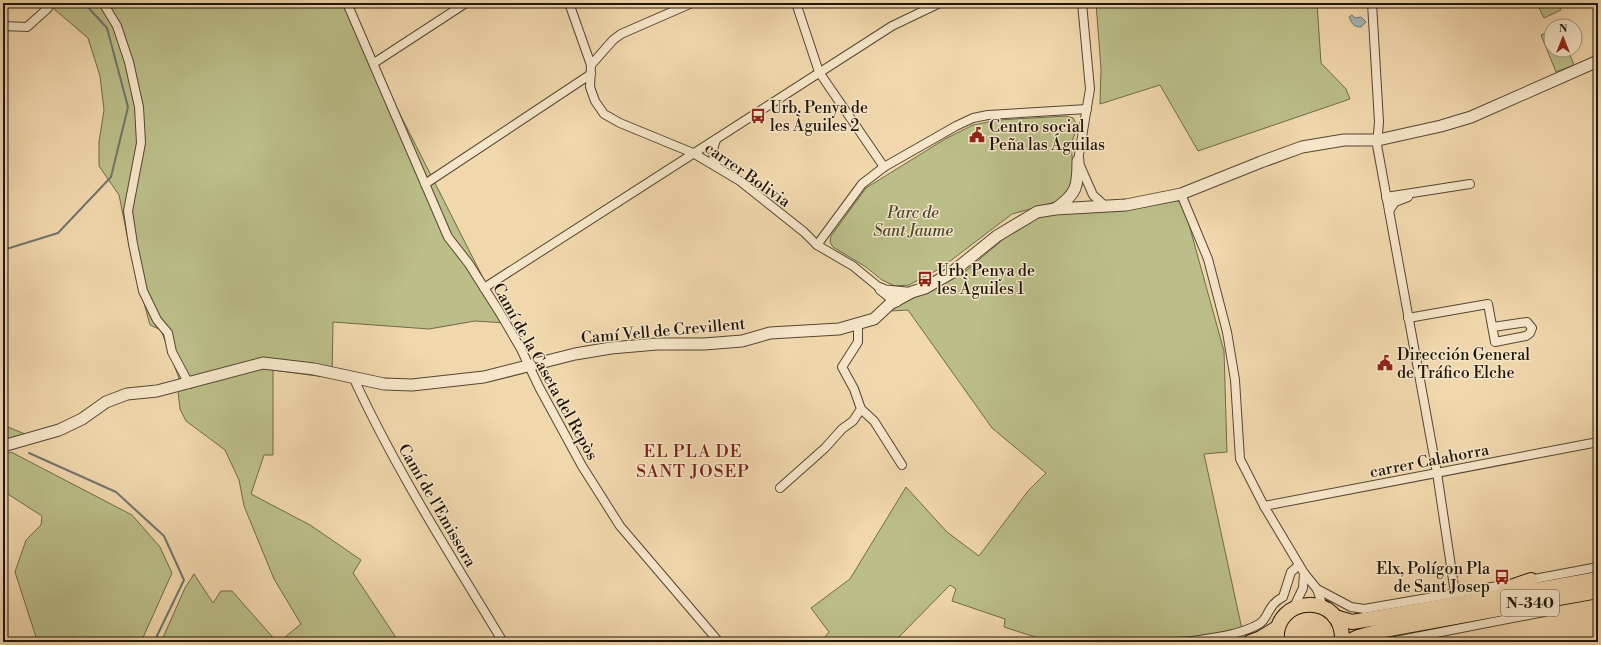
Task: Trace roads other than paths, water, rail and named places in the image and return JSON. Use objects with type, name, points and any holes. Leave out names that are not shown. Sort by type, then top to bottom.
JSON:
[{"type":"highway","name":"N-340","points":[[1323,607],[1335,617],[1352,622],[1598,579]]},
{"type":"highway","points":[[1467,602],[1531,580]]},
{"type":"highway","name":"N-340","points":[[1347,642],[1358,637],[1384,630],[1598,591]]},
{"type":"highway","points":[[1250,642],[1277,635],[1282,619],[1292,609],[1305,605],[1323,607]]},
{"type":"highway","points":[[1335,617],[1341,628],[1342,642]]},
{"type":"street","points":[[3,26],[27,27],[48,8],[48,3]]},
{"type":"street","points":[[103,3],[117,26],[129,62],[139,107],[141,143],[128,211],[133,244],[144,291],[158,320],[168,333],[172,352],[188,384]]},
{"type":"street","name":"Camí de la Caseta del Repòs","points":[[348,3],[448,237],[484,288],[521,349],[582,466],[620,526],[719,642]]},
{"type":"street","points":[[374,63],[466,3]]},
{"type":"street","name":"carrer Bolivia","points":[[570,3],[591,65],[590,86],[595,101],[604,114],[620,123],[693,153],[740,182],[817,244],[853,266],[881,290]]},
{"type":"street","points":[[591,65],[613,40],[621,34],[692,3]]},
{"type":"street","points":[[796,3],[819,72],[884,167]]},
{"type":"street","points":[[484,288],[892,26],[940,3]]},
{"type":"street","points":[[1055,209],[1074,194],[1078,180],[1078,161],[1090,89],[1082,3]]},
{"type":"street","points":[[1372,3],[1379,122],[1378,140],[1376,145],[1437,473],[1455,594]]},
{"type":"street","name":"Camí Vell de Crevillent","points":[[3,446],[59,430],[82,419],[106,402],[127,394],[157,391],[263,364],[314,370],[384,384],[412,385],[484,377],[575,354],[611,348],[736,342],[770,333],[839,329],[874,318],[896,301],[912,292],[925,288],[951,273],[1003,232],[1037,212],[1055,209],[1126,205],[1181,194],[1261,162],[1302,148],[1344,140],[1378,140],[1441,126],[1471,117],[1598,61]]},
{"type":"street","points":[[425,184],[591,74]]},
{"type":"street","points":[[817,244],[862,184],[884,167],[956,126],[973,118],[1004,113],[1087,109]]},
{"type":"street","points":[[716,140],[712,149],[713,158],[717,168]]},
{"type":"street","points":[[1078,161],[1093,195],[1106,207]]},
{"type":"street","points":[[1386,197],[1470,184]]},
{"type":"street","points":[[1074,194],[1082,208],[1089,199],[1090,189]]},
{"type":"street","points":[[1389,211],[1395,202],[1416,193]]},
{"type":"street","points":[[1181,194],[1208,259],[1227,332],[1235,380],[1240,459],[1264,506],[1304,573],[1317,589],[1323,607]]},
{"type":"street","points":[[881,290],[912,292]]},
{"type":"street","points":[[881,290],[896,301]]},
{"type":"street","points":[[1408,318],[1488,304],[1493,327]]},
{"type":"street","points":[[858,324],[858,342],[842,367],[857,395],[861,409],[874,421],[902,465]]},
{"type":"street","name":"Camí de l'Emissora","points":[[354,379],[371,416],[407,481],[503,642]]},
{"type":"street","points":[[780,488],[825,448],[842,429],[853,421],[861,409]]},
{"type":"street","name":"carrer Calahorra","points":[[1264,506],[1598,442]]},
{"type":"street","points":[[1186,642],[1224,635],[1260,623],[1274,602],[1283,597],[1292,572],[1299,565]]},
{"type":"street","points":[[1317,589],[1351,607],[1364,609],[1455,594],[1598,567]]},
{"type":"street","points":[[1292,609],[1303,588],[1304,573]]},
{"type":"street","points":[[1390,642],[1544,612]]},
{"type":"waterway","points":[[3,250],[58,233],[111,177],[128,107],[107,28],[84,3]]},
{"type":"waterway","points":[[29,453],[116,492],[164,536],[184,580],[154,642]]},
{"type":"place","name":"Urb. Penya de les Àguiles 2","points":[[758,116]]},
{"type":"place","name":"Centro social Peña las Águilas","points":[[977,135]]},
{"type":"place","name":"Urb. Penya de les Àguiles 1","points":[[925,279]]},
{"type":"place","name":"Dirección General de Tráfico Elche","points":[[1385,363]]},
{"type":"place","name":"Elx, Polígon Pla de Sant Josep","points":[[1502,577]]},
{"type":"district","name":"EL PLA DE SANT JOSEP","points":[[693,461]]},
{"type":"park label","name":"Parc de Sant Jaume","points":[[913,221]]}]
